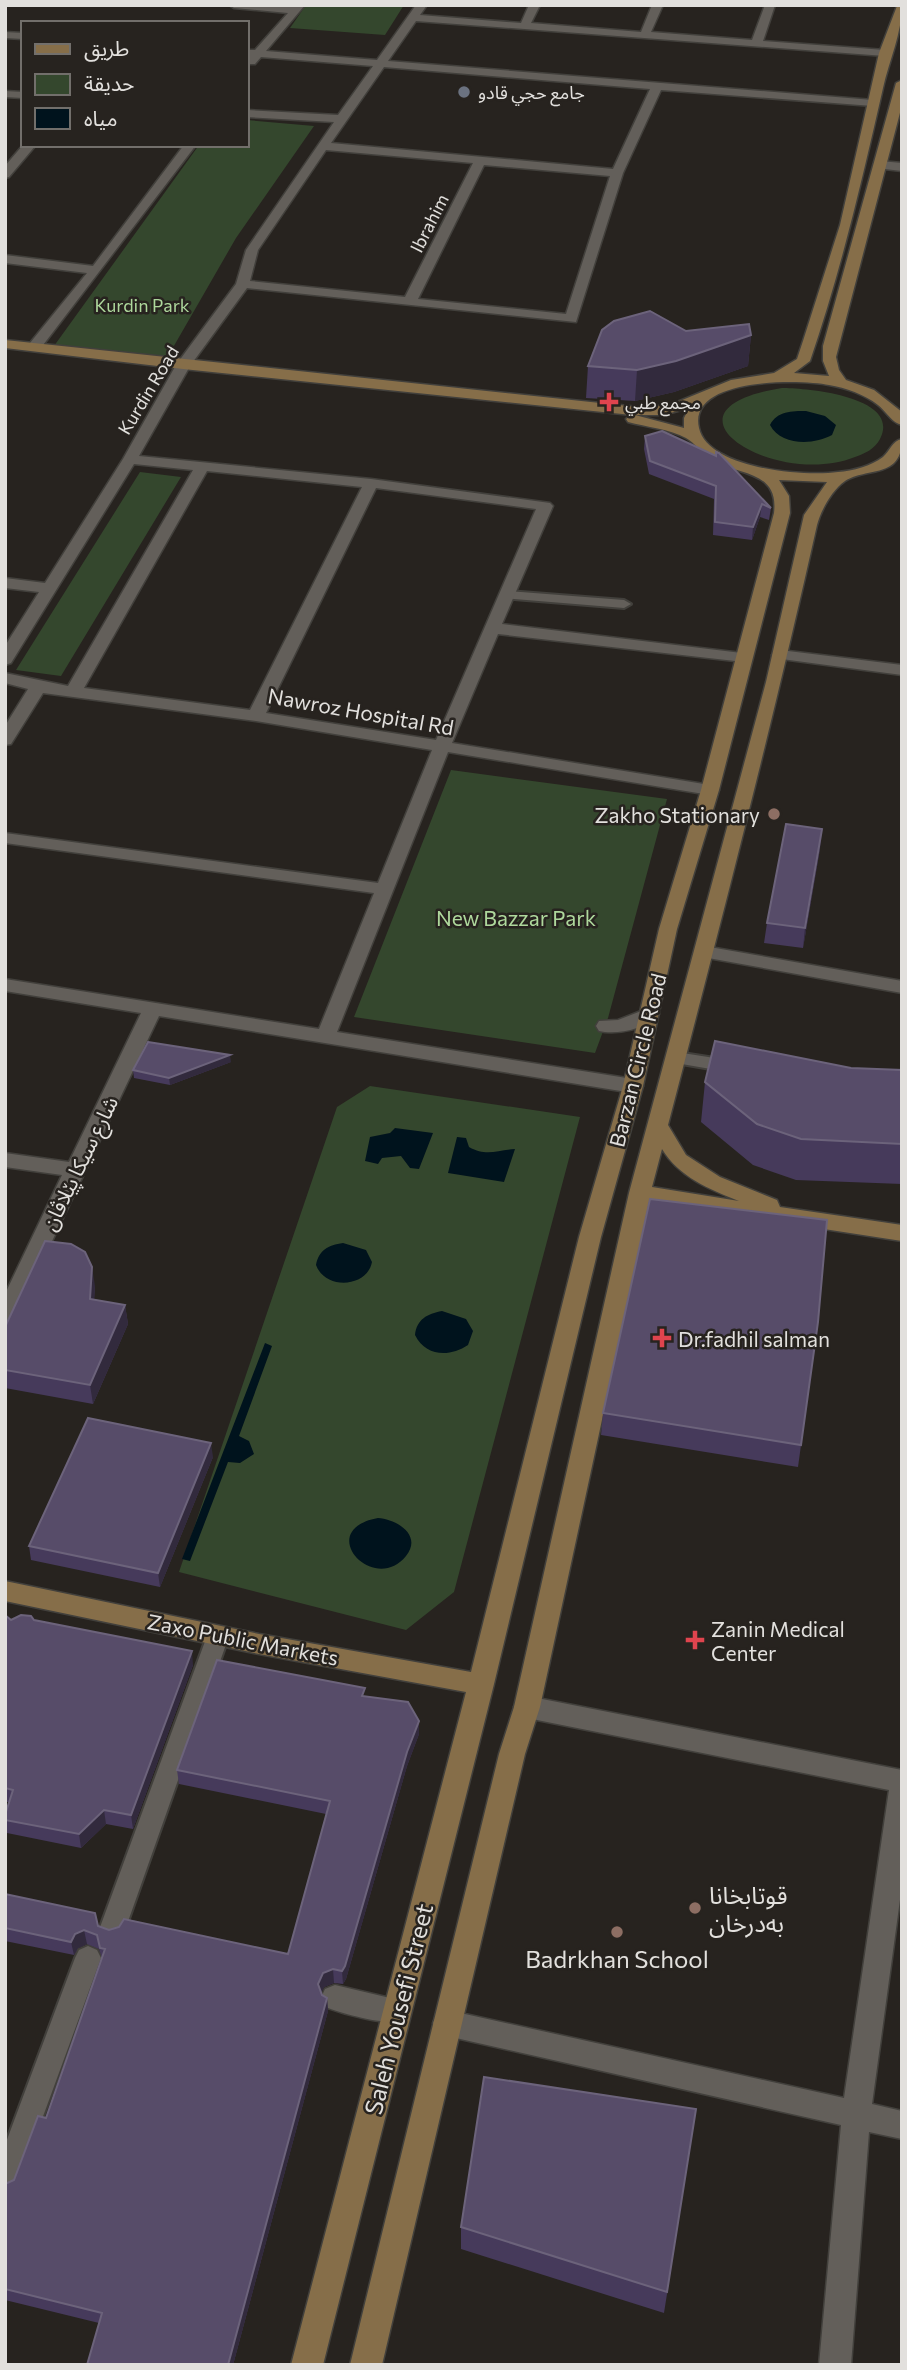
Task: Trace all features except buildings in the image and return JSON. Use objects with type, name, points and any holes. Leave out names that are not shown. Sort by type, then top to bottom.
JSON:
[{"type":"main road","points":[[778,377],[803,361],[846,225],[885,52],[902,6]]},
{"type":"main road","points":[[841,383],[832,372],[828,360],[830,346],[880,165],[899,109],[902,83]]},
{"type":"main road","points":[[5,344],[183,365],[606,406],[640,413],[670,410],[734,384],[778,377],[841,383],[878,397],[896,410],[902,421]]},
{"type":"main road","points":[[716,391],[702,400],[693,411],[693,435],[718,458],[738,467],[764,474],[810,479],[842,476],[875,467],[896,456],[902,443]]},
{"type":"main road","points":[[606,406],[634,420],[693,435]]},
{"type":"main road","name":"Barzan Circle Road","points":[[488,1653],[590,1237],[633,1086],[668,929],[710,790],[784,505],[779,489],[764,474]]},
{"type":"main road","name":"Barzan Circle Road","points":[[527,1707],[640,1193],[780,655],[812,515],[829,488],[842,476]]},
{"type":"main road","points":[[658,1126],[679,1160],[690,1168],[713,1182],[804,1219]]},
{"type":"main road","points":[[640,1193],[902,1233]]},
{"type":"main road","name":"Zaxo Public Markets","points":[[5,1591],[218,1636],[481,1684]]},
{"type":"main road","name":"Saleh Yousefi Street","points":[[307,2365],[488,1653]]},
{"type":"main road","points":[[366,2365],[512,1754],[527,1707]]},
{"type":"street","points":[[234,5],[299,8]]},
{"type":"street","name":"Kurdin Road","points":[[5,660],[130,459],[183,365],[243,284],[252,250],[422,5]]},
{"type":"street","points":[[525,25],[535,5]]},
{"type":"street","points":[[645,34],[657,5]]},
{"type":"street","points":[[757,43],[771,5]]},
{"type":"street","points":[[252,54],[299,8]]},
{"type":"street","points":[[414,18],[885,52]]},
{"type":"street","points":[[252,54],[656,88],[873,103]]},
{"type":"street","points":[[243,284],[571,319],[617,173],[656,88]]},
{"type":"street","points":[[248,113],[342,119]]},
{"type":"street","points":[[322,146],[617,173]]},
{"type":"street","points":[[5,174],[28,147]]},
{"type":"street","points":[[35,346],[188,147]]},
{"type":"street","name":"Ibrahim","points":[[410,300],[480,161]]},
{"type":"street","points":[[880,165],[902,167]]},
{"type":"street","points":[[5,259],[96,270]]},
{"type":"street","points":[[130,459],[371,484],[545,506],[441,748],[327,1035]]},
{"type":"street","points":[[73,692],[203,466]]},
{"type":"street","points":[[256,716],[371,484]]},
{"type":"street","points":[[5,583],[51,589]]},
{"type":"street","points":[[492,628],[744,657]]},
{"type":"street","points":[[780,655],[902,670]]},
{"type":"street","name":"Nawroz Hospital Rd","points":[[5,678],[37,687],[256,716],[710,790]]},
{"type":"street","points":[[5,740],[37,687]]},
{"type":"street","points":[[5,838],[384,889]]},
{"type":"street","points":[[704,953],[902,987]]},
{"type":"street","points":[[5,985],[633,1086]]},
{"type":"street","name":"شارع سيكا پێلاڤان","points":[[5,1317],[153,1008]]},
{"type":"street","points":[[606,1026],[621,1026],[649,1014]]},
{"type":"street","points":[[5,1160],[75,1170]]},
{"type":"street","points":[[527,1707],[902,1781]]},
{"type":"street","points":[[835,2365],[856,2114],[902,1787]]},
{"type":"street","points":[[335,1998],[397,2011]]},
{"type":"street","points":[[447,2023],[902,2125]]},
{"type":"lane","points":[[507,595],[624,604]]},
{"type":"lane","points":[[676,1058],[756,1070]]},
{"type":"lane","points":[[112,1930],[218,1636]]},
{"type":"lane","points":[[5,2182],[88,1958]]},
{"type":"green space","points":[[306,5],[404,5],[385,35],[290,28]]},
{"type":"green space","name":"Kurdin Park","points":[[248,120],[314,126],[236,238],[167,358],[54,346],[198,147],[248,147]]},
{"type":"green space","points":[[782,388],[829,393],[865,404],[877,413],[883,424],[878,443],[855,457],[823,464],[791,463],[761,455],[737,443],[724,428],[725,413],[743,399]]},
{"type":"green space","points":[[140,472],[181,477],[61,676],[16,670]]},
{"type":"green space","name":"New Bazzar Park","points":[[451,770],[667,799],[608,1018],[595,1053],[354,1017]]},
{"type":"green space","points":[[370,1086],[580,1117],[454,1592],[406,1630],[179,1572],[337,1107]]},
{"type":"water","points":[[806,411],[825,416],[836,425],[832,435],[816,441],[798,442],[782,437],[770,425],[781,414]]},
{"type":"water","points":[[395,1128],[433,1133],[419,1169],[410,1168],[401,1156],[382,1158],[378,1164],[365,1161],[370,1137],[390,1133]]},
{"type":"water","points":[[457,1137],[466,1138],[469,1147],[481,1152],[515,1149],[504,1182],[448,1173]]},
{"type":"water","points":[[343,1243],[366,1250],[372,1262],[369,1271],[362,1277],[346,1283],[328,1279],[316,1265],[325,1249]]},
{"type":"water","points":[[442,1311],[466,1319],[473,1331],[468,1345],[454,1352],[439,1353],[425,1348],[420,1342],[415,1335],[420,1321]]},
{"type":"water","points":[[265,1343],[272,1346],[239,1436],[249,1441],[254,1454],[240,1463],[228,1462],[190,1561],[182,1559]]},
{"type":"water","points":[[378,1518],[399,1525],[411,1541],[406,1556],[393,1566],[379,1569],[366,1565],[350,1546],[350,1535],[359,1525]]},
{"type":"place","name":"جامع حجي قادو","points":[[464,92]]},
{"type":"place","name":"مجمع طبي","points":[[609,402]]},
{"type":"place","name":"Zakho Stationary","points":[[774,814]]},
{"type":"place","name":"Dr.fadhil salman","points":[[662,1338]]},
{"type":"place","name":"Zanin Medical Center","points":[[695,1640]]},
{"type":"place","name":"قوتابخانا به‌درخان","points":[[695,1908]]},
{"type":"place","name":"Badrkhan School","points":[[617,1932]]}]
